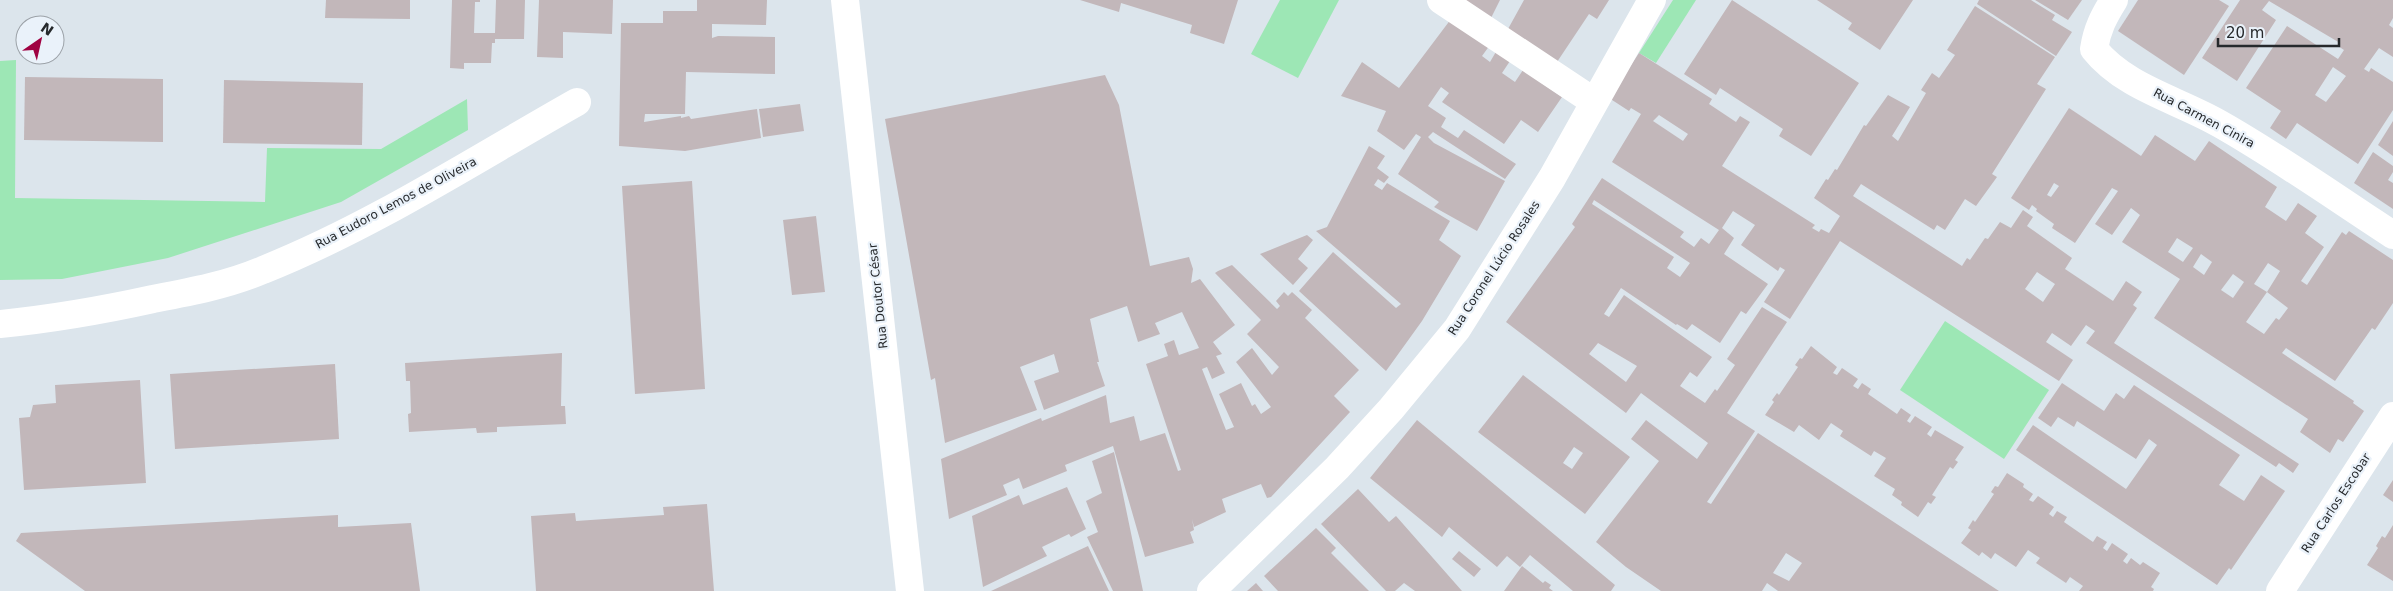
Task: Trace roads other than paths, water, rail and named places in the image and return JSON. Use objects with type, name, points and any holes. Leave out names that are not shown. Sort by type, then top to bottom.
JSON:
[{"type":"street","name":"Rua Doutor César","points":[[845,0],[910,591]]},
{"type":"street","points":[[1441,0],[1593,101]]},
{"type":"street","name":"Rua Coronel Lúcio Rosales","points":[[1211,591],[1337,468],[1391,409],[1457,329],[1552,178],[1593,101],[1652,0]]},
{"type":"street","name":"Rua Carmen Cinira","points":[[2108,9],[2096,34],[2094,49],[2106,63],[2145,87],[2245,138],[2393,235]]},
{"type":"street","name":"Rua Eudoro Lemos de Oliveira","points":[[0,324],[105,309],[202,289],[262,271],[362,224],[577,102]]},
{"type":"street","name":"Rua Carlos Escobar","points":[[2280,591],[2393,416]]}]
